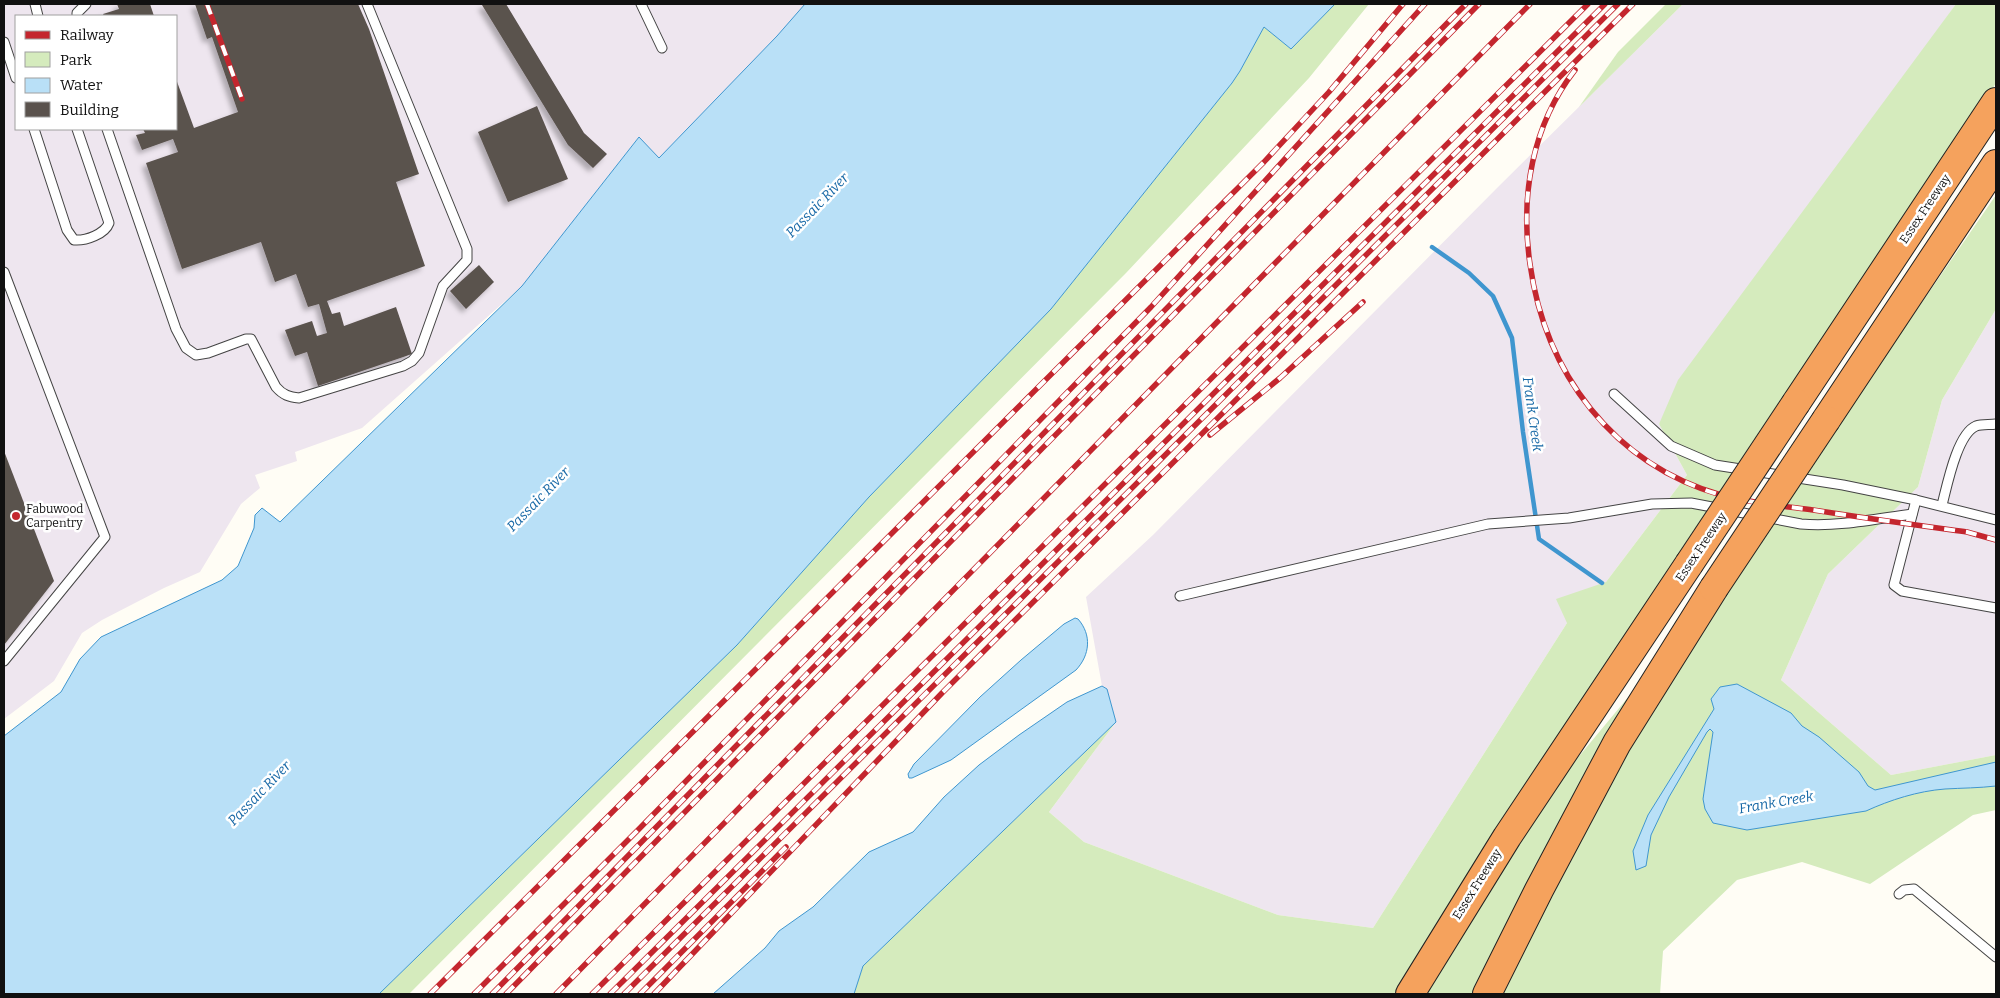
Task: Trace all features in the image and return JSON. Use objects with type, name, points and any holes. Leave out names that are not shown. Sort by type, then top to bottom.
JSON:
[{"type":"highway","name":"Essex Freeway","points":[[1410,994],[1507,837],[1996,102]]},
{"type":"highway","points":[[1487,994],[1539,890],[1609,758],[1643,700],[1714,588],[1996,164]]},
{"type":"lane","points":[[77,15],[86,4]]},
{"type":"lane","points":[[107,130],[176,329],[186,348],[196,355],[251,339],[276,387],[281,393],[291,398],[299,398],[403,366],[419,354],[443,286],[467,260],[467,248],[367,4]]},
{"type":"lane","points":[[641,4],[662,48]]},
{"type":"lane","points":[[4,42],[15,75]]},
{"type":"lane","points":[[34,130],[67,230],[74,240],[79,240],[103,232],[108,228],[109,223],[77,130]]},
{"type":"lane","points":[[4,272],[105,537],[4,661]]},
{"type":"lane","points":[[1614,394],[1671,446],[1715,465],[1843,486],[1942,505],[1996,520]]},
{"type":"lane","points":[[1942,505],[1958,451],[1964,438],[1976,427],[1996,424]]},
{"type":"lane","points":[[1916,500],[1894,584],[1902,591],[1996,608]]},
{"type":"lane","points":[[1180,596],[1488,524],[1569,518],[1652,504],[1691,503],[1801,524],[1818,525],[1850,523],[1912,514]]},
{"type":"lane","points":[[1899,894],[1904,890],[1914,889],[1996,957]]},
{"type":"shaded area","points":[[4,4],[805,4],[777,36],[659,158],[638,138],[522,286],[362,428],[295,452],[297,461],[255,475],[260,488],[241,504],[200,572],[102,620],[82,633],[54,681],[4,719]]},
{"type":"shaded area","points":[[1683,4],[1956,4],[1659,424],[1687,475],[1606,582],[1567,623],[1373,928],[1278,915],[1084,842],[1049,812],[1116,722],[1107,689],[1102,686],[1086,597],[1153,535],[1498,187]]},
{"type":"shaded area","points":[[1996,309],[1996,755],[1891,775],[1781,680],[1828,574],[1918,487],[1942,400]]},
{"type":"green space","points":[[1335,4],[1369,4],[1309,78],[1126,273],[409,994],[379,994],[737,645],[869,497],[1051,309],[1232,83],[1264,27],[1291,49]]},
{"type":"green space","points":[[1666,4],[1683,4],[1579,107],[1618,52]]},
{"type":"green space","points":[[1956,4],[1996,4],[1996,83],[1689,564],[1410,994],[854,994],[863,966],[1116,722],[1049,812],[1084,842],[1278,915],[1373,928],[1567,623],[1556,599],[1606,582],[1687,475],[1659,424],[1678,380]]},
{"type":"green space","points":[[1996,195],[1996,309],[1942,400],[1918,487],[1828,574],[1781,680],[1891,775],[1996,755],[1996,810],[1973,815],[1870,884],[1802,862],[1737,880],[1663,951],[1660,994],[1418,994],[1507,843],[1757,542]]},
{"type":"water","name":"Passaic River","points":[[805,4],[1335,4],[1291,49],[1264,27],[1232,83],[1051,309],[869,497],[737,645],[379,994],[4,994],[4,736],[61,692],[80,659],[101,637],[222,580],[238,566],[254,528],[255,515],[262,508],[280,522],[522,286],[639,137],[659,158],[777,36]]},
{"type":"water","points":[[1075,618],[1083,625],[1088,645],[1084,658],[1076,670],[951,760],[909,778],[908,774],[914,764],[980,697],[1064,624]]},
{"type":"water","points":[[1737,684],[1791,713],[1802,726],[1819,737],[1859,772],[1868,786],[1875,790],[1996,762],[1996,786],[1925,792],[1894,800],[1866,811],[1747,830],[1713,823],[1705,809],[1703,799],[1713,732],[1710,729],[1669,797],[1651,835],[1646,866],[1636,870],[1633,851],[1648,815],[1714,709],[1711,699],[1720,687]]},
{"type":"water","points":[[1102,686],[1107,689],[1116,722],[863,966],[854,994],[713,994],[765,948],[779,931],[813,907],[869,852],[913,832],[944,797],[979,765],[1067,702]]},
{"type":"building","points":[[117,4],[150,4],[154,15],[103,14],[119,9]]},
{"type":"building","points":[[195,4],[358,4],[369,29],[419,174],[396,182],[425,266],[327,301],[332,314],[340,312],[344,326],[396,307],[412,354],[318,386],[307,352],[295,356],[285,330],[312,321],[317,336],[327,333],[319,304],[308,307],[296,274],[275,282],[261,242],[182,269],[146,163],[178,152],[173,139],[142,150],[136,135],[145,133],[144,130],[178,130],[178,84],[194,128],[238,112],[212,37],[207,39]]},
{"type":"building","points":[[506,4],[584,133],[607,154],[593,168],[568,145],[482,5]]},
{"type":"building","points":[[537,106],[568,179],[508,202],[478,132]]},
{"type":"building","points":[[479,265],[494,282],[466,309],[450,291]]},
{"type":"building","name":"Fabuwood Carpentry","points":[[4,451],[54,581],[4,645]]},
{"type":"waterway","name":"Frank Creek","points":[[1432,247],[1469,273],[1493,296],[1512,338],[1523,432],[1539,539],[1602,583]]},
{"type":"railway","points":[[207,4],[242,99]]},
{"type":"railway","points":[[430,994],[1264,162],[1329,92],[1403,4]]},
{"type":"railway","points":[[474,994],[639,829],[1151,307],[1425,4]]},
{"type":"railway","points":[[492,994],[1466,4]]},
{"type":"railway","points":[[506,994],[1479,4]]},
{"type":"railway","points":[[556,994],[1530,4]]},
{"type":"railway","points":[[592,994],[1588,4]]},
{"type":"railway","points":[[610,994],[1605,4]]},
{"type":"railway","points":[[624,994],[1618,4]]},
{"type":"railway","points":[[654,994],[942,693],[1633,4]]},
{"type":"railway","points":[[1575,70],[1560,91],[1548,114],[1539,138],[1529,187],[1527,238],[1538,304],[1551,342],[1569,377],[1591,409],[1617,437],[1648,461],[1682,481],[1721,495],[1767,504],[1967,532],[1996,540]]},
{"type":"railway","points":[[1210,435],[1280,378],[1363,302]]},
{"type":"railway","points":[[640,994],[786,847]]},
{"type":"place","name":"Fabuwood Carpentry","points":[[16,516]]}]
